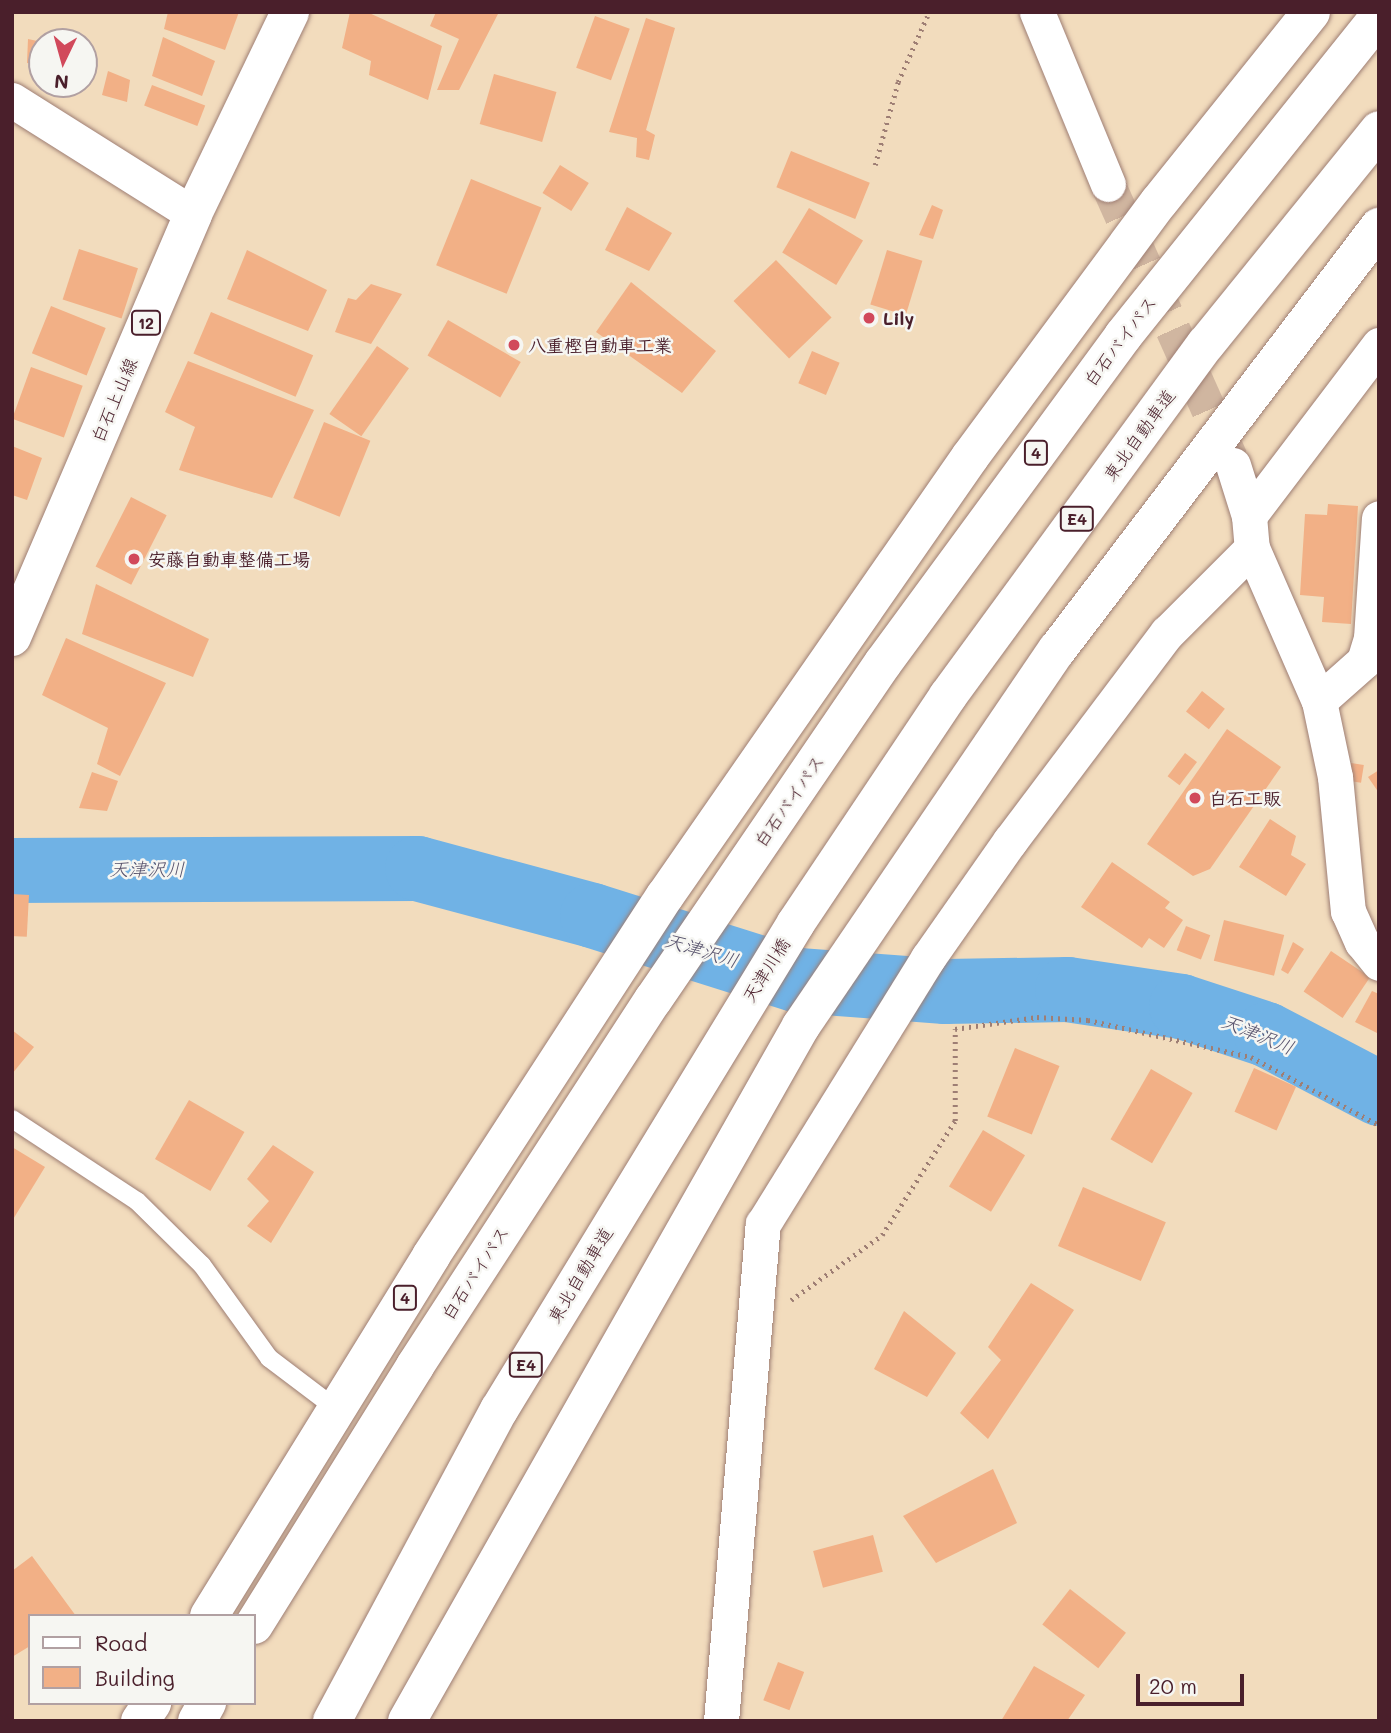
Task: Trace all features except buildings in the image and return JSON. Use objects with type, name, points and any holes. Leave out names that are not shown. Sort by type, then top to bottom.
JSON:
[{"type":"main road","name":"白石上山線","points":[[12,638],[193,214],[290,12]]},
{"type":"main road","name":"4","points":[[210,1614],[335,1408],[665,896],[970,457],[1159,202],[1311,12]]},
{"type":"main road","name":"白石バイパス","points":[[256,1622],[415,1366],[653,1000],[883,663],[1071,404],[1379,16]]},
{"type":"main road","name":"東北自動車道","points":[[796,923],[948,696],[1206,344],[1379,130]]},
{"type":"main road","points":[[407,1721],[801,1026],[1057,650],[1379,227]]},
{"type":"main road","name":"天津川橋","points":[[736,1018],[796,923]]},
{"type":"main road","name":"東北自動車道","points":[[332,1721],[499,1410],[736,1018]]},
{"type":"main road","points":[[141,1721],[151,1705]]},
{"type":"main road","points":[[197,1721],[206,1705]]},
{"type":"street","points":[[1037,12],[1108,184]]},
{"type":"street","points":[[12,100],[193,214]]},
{"type":"street","points":[[721,1721],[763,1224],[928,958],[1167,633],[1250,532],[1379,345]]},
{"type":"street","points":[[1233,465],[1250,532],[1319,701],[1335,777],[1348,911],[1362,942],[1379,963]]},
{"type":"street","points":[[1319,701],[1364,661],[1374,613],[1379,519]]},
{"type":"lane","points":[[12,1119],[137,1201],[202,1265],[269,1357],[335,1408]]},
{"type":"path","points":[[875,165],[898,82],[929,12]]},
{"type":"path","points":[[756,1325],[882,1235],[956,1121],[954,1029],[1037,1017],[1088,1020],[1251,1057],[1379,1125]]},
{"type":"waterway","name":"天津沢川","points":[[12,870],[417,868],[592,915],[798,980],[945,991],[1067,989],[1181,1006],[1266,1034],[1379,1093]]},
{"type":"tunnel","points":[[1108,184],[1231,459]]},
{"type":"place","name":"Lily","points":[[869,318]]},
{"type":"place","name":"八重樫自動車工業","points":[[514,345]]},
{"type":"place","name":"安藤自動車整備工場","points":[[134,559]]},
{"type":"place","name":"白石工販","points":[[1195,798]]}]
